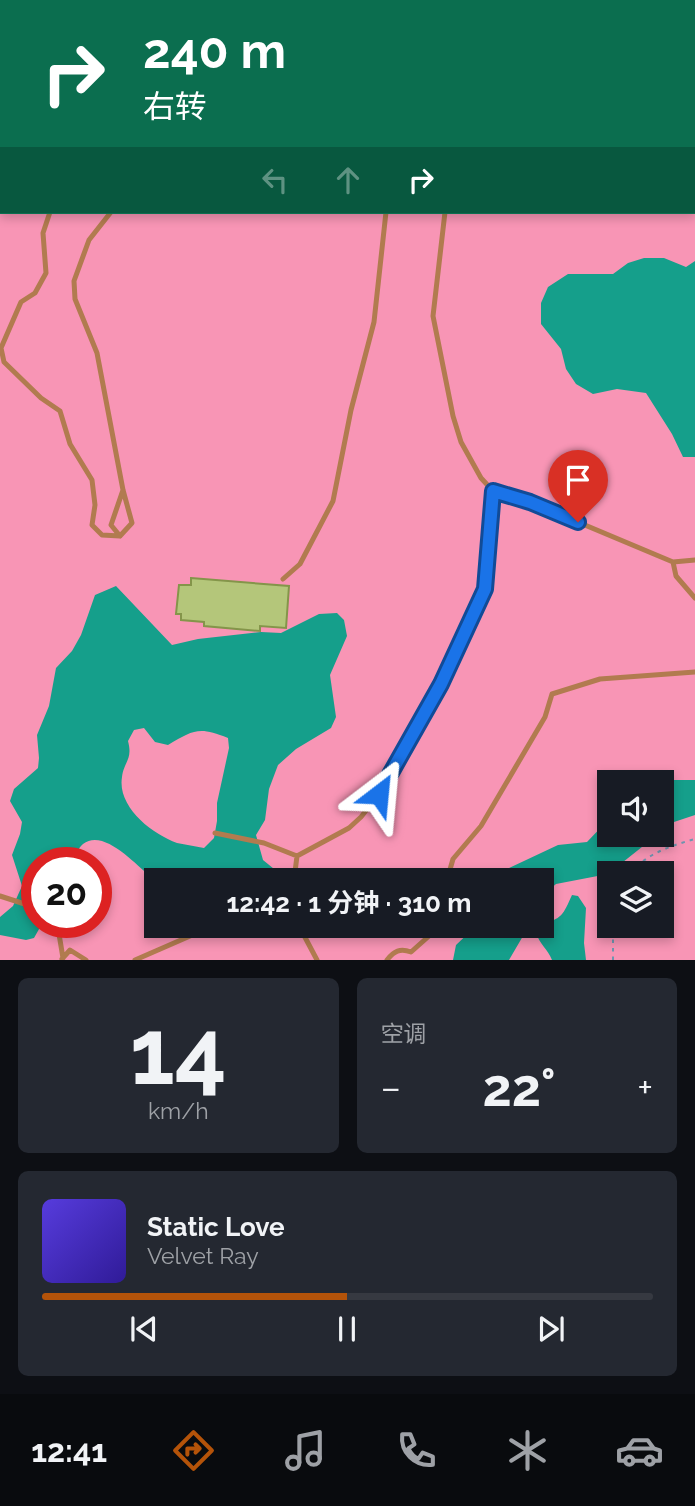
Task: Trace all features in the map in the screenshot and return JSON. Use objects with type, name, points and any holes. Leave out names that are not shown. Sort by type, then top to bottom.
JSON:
[{"type":"lane","points":[[49,214],[43,233],[46,273],[35,293],[21,302],[1,348],[4,362],[40,398],[60,411],[70,444],[92,480],[95,505],[92,524],[102,535],[120,536]]},
{"type":"lane","points":[[109,214],[89,240],[74,281],[75,299],[97,353],[132,523],[120,536]]},
{"type":"lane","points":[[283,579],[300,564],[333,501],[351,410],[374,321],[386,214]]},
{"type":"lane","points":[[445,214],[433,316],[453,416],[461,442],[481,478],[493,491],[530,502],[673,562],[695,560]]},
{"type":"lane","points":[[120,536],[111,525],[123,489]]},
{"type":"lane","points":[[215,833],[264,843],[297,856],[349,828],[361,817],[379,794],[441,684],[485,589],[493,491]]},
{"type":"lane","points":[[673,562],[676,576],[695,598]]},
{"type":"lane","points":[[450,868],[453,859],[481,826],[545,717],[552,694],[600,679],[695,672]]},
{"type":"lane","points":[[296,868],[297,856]]},
{"type":"lane","points":[[0,896],[21,903]]},
{"type":"lane","points":[[60,938],[62,959]]},
{"type":"lane","points":[[135,960],[185,938]]},
{"type":"lane","points":[[305,938],[317,960]]},
{"type":"lane","points":[[387,960],[394,952],[404,949],[411,952],[427,938]]},
{"type":"lane","points":[[62,959],[70,950],[86,960]]},
{"type":"path","points":[[644,861],[660,851],[695,839]]},
{"type":"path","points":[[613,938],[613,960]]},
{"type":"shaded area","points":[[0,214],[695,214],[695,960],[0,960]]},
{"type":"shaded area","points":[[644,258],[664,258],[686,267],[695,261],[695,457],[683,457],[646,393],[617,389],[593,394],[576,384],[566,369],[561,349],[541,324],[541,303],[548,287],[568,274],[613,274],[628,263]]},
{"type":"shaded area","points":[[116,586],[172,645],[198,639],[261,632],[281,633],[319,614],[337,613],[344,620],[347,636],[330,675],[336,717],[331,728],[296,749],[278,765],[269,789],[265,820],[256,835],[263,860],[273,868],[144,868],[144,871],[118,849],[100,840],[91,840],[80,847],[21,847],[21,883],[12,855],[22,822],[10,801],[14,789],[38,768],[37,735],[49,706],[56,668],[72,651],[81,635],[95,595]],"holes":[[[144,728],[155,742],[168,745],[196,731],[228,738],[229,748],[217,803],[214,838],[204,848],[177,843],[157,833],[138,818],[125,799],[122,777],[129,757],[128,741],[134,730]]]},
{"type":"shaded area","points":[[674,780],[695,780],[695,815],[674,822]]},
{"type":"shaded area","points":[[597,832],[597,847],[642,847],[624,861],[597,861],[597,876],[554,886],[554,868],[509,868],[558,845],[587,842]]},
{"type":"shaded area","points":[[21,888],[21,938],[34,938],[26,940],[0,935],[0,917],[13,906]]},
{"type":"shaded area","points":[[572,895],[578,896],[586,908],[586,960],[552,960],[539,940],[538,938],[554,938],[554,919],[566,907]]},
{"type":"shaded area","points":[[463,938],[522,938],[509,960],[453,960],[456,945]]},
{"type":"building","points":[[191,578],[289,586],[286,628],[260,626],[260,631],[204,626],[204,622],[181,620],[181,614],[176,614],[179,585],[191,585]]},
{"type":"route","points":[[379,794],[441,684],[485,589],[493,491],[530,502],[578,522]]}]
